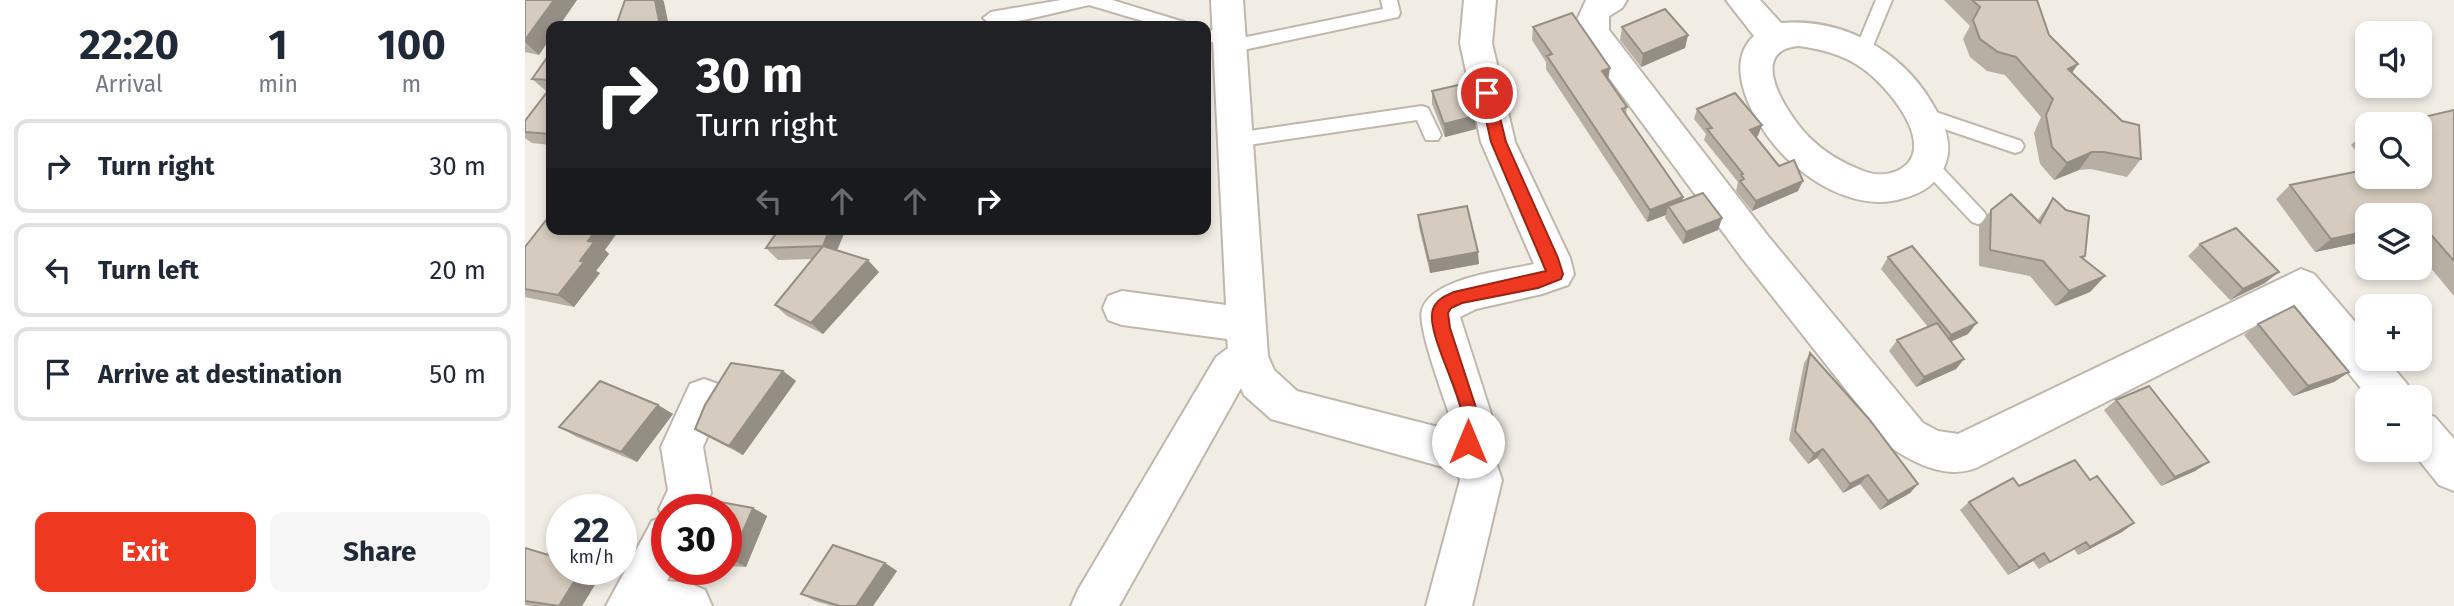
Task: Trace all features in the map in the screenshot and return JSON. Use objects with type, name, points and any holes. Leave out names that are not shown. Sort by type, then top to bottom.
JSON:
[{"type":"street","points":[[1227,0],[1221,40],[1235,140],[1247,340],[1258,382],[1285,406],[1459,452],[1468,442]]},
{"type":"street","points":[[1448,606],[1481,480],[1468,442],[1472,420],[1442,328],[1440,312],[1445,303],[1460,297],[1538,282],[1555,274],[1551,258],[1498,142],[1476,43],[1480,0]]},
{"type":"street","points":[[1611,0],[1600,4],[1593,12],[1590,22],[1594,33],[1755,247],[1908,436],[1925,448],[1944,454],[1961,454],[2301,285],[2383,385]]},
{"type":"street","points":[[1742,0],[1774,37]]},
{"type":"street","points":[[1798,33],[1821,36],[1875,59],[1895,78],[1924,115],[1931,139],[1929,165],[1906,184],[1888,189],[1867,188],[1839,177],[1798,149],[1761,97],[1758,57],[1763,46],[1774,37],[1798,33]]},
{"type":"street","points":[[1122,308],[1247,340]]},
{"type":"street","points":[[1094,606],[1247,340]]},
{"type":"street","points":[[689,494],[682,447],[703,397]]},
{"type":"street","points":[[2432,444],[2454,471]]},
{"type":"street","points":[[651,566],[631,603],[689,606]]},
{"type":"lane","points":[[991,21],[993,0]]},
{"type":"lane","points":[[995,21],[1086,0]]},
{"type":"lane","points":[[1093,0],[1162,21]]},
{"type":"lane","points":[[1221,40],[1392,13],[1389,0]]},
{"type":"lane","points":[[1862,53],[1884,0]]},
{"type":"lane","points":[[1235,140],[1422,113],[1432,135]]},
{"type":"lane","points":[[1924,115],[2015,146]]},
{"type":"lane","points":[[1929,165],[1978,217]]},
{"type":"building","points":[[525,0],[554,0],[525,40]]},
{"type":"building","points":[[625,0],[655,0],[659,21],[618,21]]},
{"type":"building","points":[[1972,0],[2037,0],[2049,35],[2078,64],[2068,69],[2122,121],[2139,125],[2141,159],[2092,152],[2067,163],[2052,147],[2046,115],[2053,99],[2016,57],[1998,52],[1980,39],[1973,20],[1980,7]]},
{"type":"building","points":[[1665,9],[1688,35],[1643,54],[1622,27]]},
{"type":"building","points":[[1572,13],[1610,68],[1602,71],[1627,107],[1622,109],[1683,197],[1650,210],[1547,56],[1552,54],[1533,27]]},
{"type":"building","points":[[546,59],[546,80],[532,79]]},
{"type":"building","points":[[1463,84],[1475,116],[1444,124],[1432,91]]},
{"type":"building","points":[[1735,93],[1762,125],[1750,130],[1779,166],[1794,160],[1803,181],[1756,201],[1740,181],[1744,179],[1741,175],[1743,174],[1707,129],[1712,128],[1697,109]]},
{"type":"building","points":[[546,94],[546,134],[525,132],[525,121]]},
{"type":"building","points":[[2454,110],[2454,261],[2432,236],[2432,203],[2355,203],[2355,234],[2331,239],[2290,185],[2355,172],[2355,189],[2432,189],[2432,115]]},
{"type":"building","points":[[1703,193],[1722,218],[1686,232],[1668,206]]},
{"type":"building","points":[[2011,194],[2040,223],[2053,198],[2066,210],[2089,216],[2085,256],[2081,257],[2105,276],[2069,291],[2043,261],[1990,250],[1991,210]]},
{"type":"building","points":[[1467,206],[1478,252],[1429,261],[1418,215]]},
{"type":"building","points":[[546,220],[546,235],[592,235],[588,241],[594,242],[580,261],[584,262],[558,295],[525,289],[525,247]]},
{"type":"building","points":[[2236,228],[2279,272],[2243,289],[2200,244]]},
{"type":"building","points":[[775,235],[828,235],[823,246],[766,248]]},
{"type":"building","points":[[823,246],[868,260],[811,323],[775,305]]},
{"type":"building","points":[[1912,246],[1977,323],[1951,335],[1888,257]]},
{"type":"building","points":[[2294,306],[2349,372],[2308,386],[2258,324]]},
{"type":"building","points":[[1937,323],[1964,359],[1924,377],[1897,340]]},
{"type":"building","points":[[1810,353],[1869,419],[1918,484],[1888,501],[1868,475],[1850,484],[1823,449],[1814,454],[1795,431]]},
{"type":"building","points":[[731,363],[783,371],[729,446],[695,429],[705,405]]},
{"type":"building","points":[[600,381],[658,405],[621,452],[559,427]]},
{"type":"building","points":[[2149,386],[2209,462],[2175,477],[2116,400]]},
{"type":"building","points":[[2075,460],[2090,480],[2097,476],[2134,523],[2090,547],[2086,542],[2050,562],[2044,553],[2019,567],[1969,502],[2013,478],[2019,486]]},
{"type":"building","points":[[742,506],[753,508],[742,534]]},
{"type":"building","points":[[833,545],[885,563],[856,606],[840,606],[801,594]]},
{"type":"building","points":[[525,548],[546,554],[546,585],[572,585],[559,606],[525,601]]},
{"type":"route","points":[[1468,442],[1472,420],[1442,328],[1440,312],[1445,303],[1460,297],[1538,282],[1555,274],[1551,258],[1498,142],[1487,93]]}]
